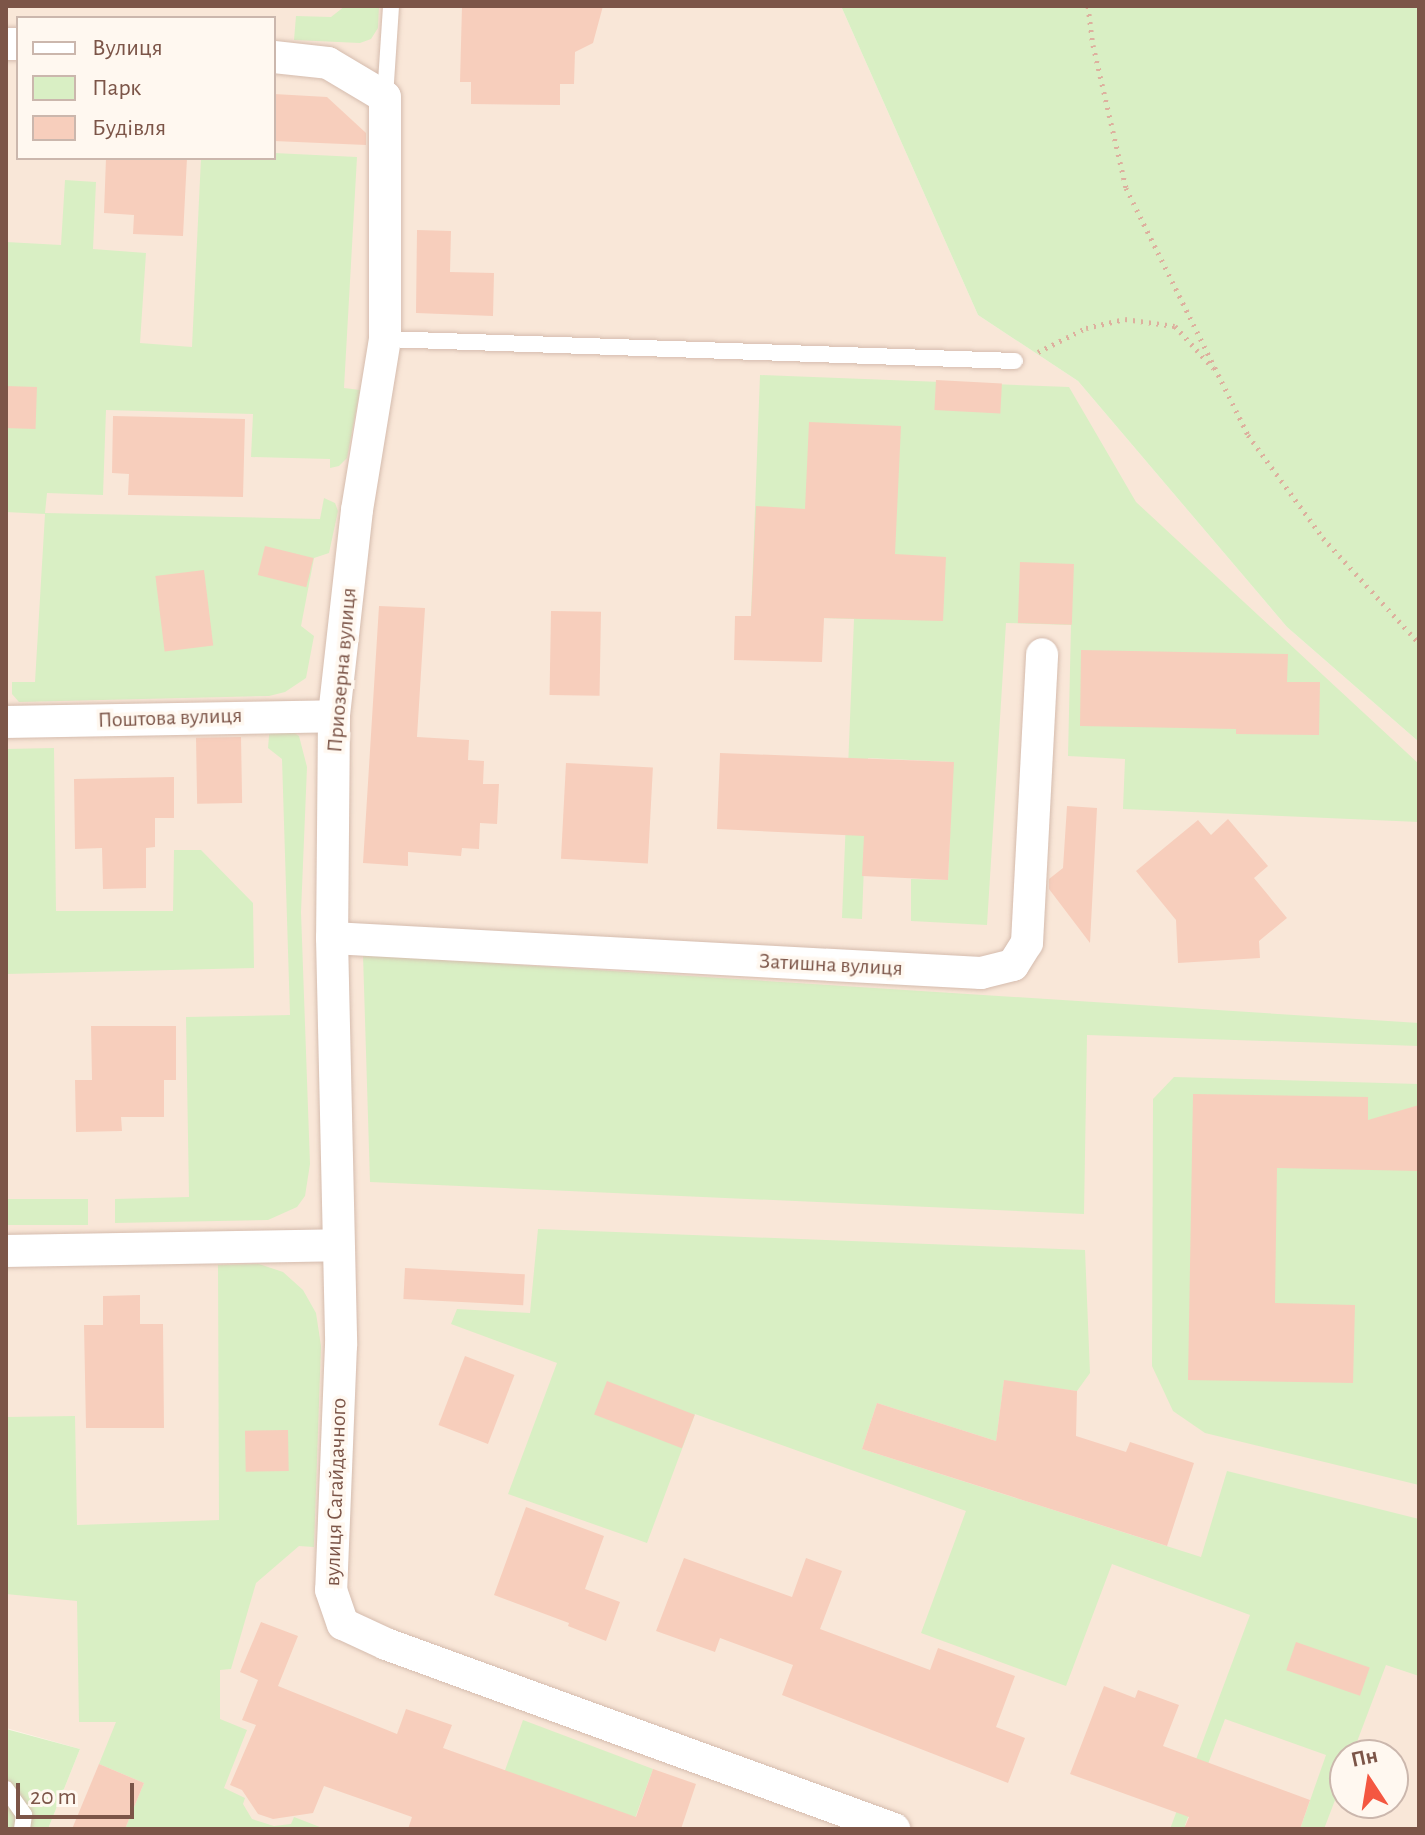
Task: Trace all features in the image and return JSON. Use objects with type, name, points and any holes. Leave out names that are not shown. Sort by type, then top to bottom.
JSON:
[{"type":"street","points":[[276,57],[328,63],[385,97]]},
{"type":"street","name":"Приозерна вулиця","points":[[337,1245],[332,938],[334,716],[357,510],[385,339],[385,97]]},
{"type":"street","name":"Затишна вулиця","points":[[332,938],[981,973],[1013,965],[1027,943],[1042,654]]},
{"type":"street","name":"Поштова вулиця","points":[[6,722],[334,716]]},
{"type":"street","points":[[6,1251],[337,1245]]},
{"type":"street","name":"вулиця Сагайдачного","points":[[337,1245],[341,1345],[331,1590],[343,1624],[386,1644],[894,1829]]},
{"type":"lane","points":[[385,97],[391,6]]},
{"type":"lane","points":[[385,339],[1015,361]]},
{"type":"lane","points":[[6,1789],[24,1815],[22,1829]]},
{"type":"path","points":[[1088,6],[1093,45],[1126,188],[1248,435],[1323,538],[1419,643]]},
{"type":"path","points":[[1015,361],[1086,328],[1125,319],[1175,326],[1218,373]]},
{"type":"shaded area","points":[[6,6],[841,6],[978,315],[1078,381],[1287,627],[1419,742],[1419,1829],[48,1829],[80,1749],[6,1728]]},
{"type":"green space","points":[[345,6],[379,6],[378,28],[371,39],[360,43],[294,40],[296,16],[331,17]]},
{"type":"green space","points":[[841,6],[1419,6],[1419,742],[1287,627],[1078,381],[978,315]]},
{"type":"green space","points":[[276,153],[357,157],[344,388],[360,390],[347,458],[339,466],[330,468],[330,459],[251,457],[253,414],[106,410],[103,495],[47,493],[45,513],[320,519],[324,498],[335,503],[338,511],[329,553],[314,558],[301,626],[314,636],[306,678],[285,692],[269,696],[19,702],[12,694],[12,682],[35,682],[45,514],[6,512],[6,242],[61,245],[65,180],[96,182],[93,249],[146,253],[140,343],[192,347],[201,160],[276,160]]},
{"type":"green space","points":[[760,375],[1069,387],[1136,502],[1419,764],[1419,822],[1123,809],[1125,759],[1068,756],[1071,625],[1006,623],[987,925],[911,921],[911,879],[948,880],[953,762],[868,758],[862,919],[842,918],[854,619],[751,616]]},
{"type":"green space","points":[[270,724],[286,727],[299,736],[307,767],[301,912],[310,1164],[305,1196],[297,1207],[268,1220],[115,1223],[115,1199],[189,1197],[186,1017],[290,1015],[282,759],[268,748]]},
{"type":"green space","points":[[54,748],[56,911],[173,911],[174,850],[201,850],[253,903],[254,968],[6,974],[6,749]]},
{"type":"green space","points":[[363,955],[1419,1023],[1419,1046],[1087,1035],[1084,1214],[370,1182]]},
{"type":"green space","points":[[1174,1077],[1419,1084],[1419,1485],[1205,1433],[1173,1411],[1152,1366],[1153,1099]]},
{"type":"green space","points":[[6,1199],[88,1199],[88,1225],[6,1225]]},
{"type":"green space","points":[[538,1229],[1085,1250],[1090,1373],[1077,1391],[1004,1381],[996,1441],[877,1403],[862,1449],[1201,1557],[1227,1471],[1419,1519],[1419,1676],[1386,1665],[1358,1739],[1329,1739],[1329,1816],[1324,1829],[1300,1829],[1326,1755],[1225,1719],[1185,1825],[1194,1829],[1170,1829],[1250,1615],[1112,1564],[1066,1686],[921,1633],[966,1511],[695,1414],[647,1543],[508,1494],[557,1363],[451,1324],[457,1309],[530,1313]]},
{"type":"green space","points":[[259,1264],[283,1272],[303,1290],[316,1313],[321,1346],[314,1547],[299,1546],[256,1583],[231,1669],[220,1670],[220,1719],[247,1730],[224,1788],[245,1798],[243,1804],[252,1819],[274,1826],[291,1824],[294,1817],[325,1829],[125,1829],[144,1783],[99,1764],[116,1722],[79,1722],[77,1601],[6,1594],[6,1417],[75,1416],[77,1525],[219,1520],[218,1265]]},
{"type":"green space","points":[[523,1720],[653,1769],[631,1829],[484,1829]]},
{"type":"green space","points":[[6,1729],[80,1749],[48,1829],[6,1829]]},
{"type":"building","points":[[462,6],[603,6],[593,43],[575,52],[574,84],[560,84],[560,105],[471,104],[471,82],[460,82]]},
{"type":"building","points":[[276,94],[327,97],[366,133],[366,145],[276,141]]},
{"type":"building","points":[[106,160],[187,160],[183,236],[133,234],[134,215],[104,213]]},
{"type":"building","points":[[417,230],[451,231],[450,272],[494,273],[493,316],[416,313]]},
{"type":"building","points":[[936,380],[1002,383],[1000,413],[934,410]]},
{"type":"building","points":[[6,386],[37,387],[36,429],[6,428]]},
{"type":"building","points":[[113,416],[245,419],[243,497],[128,495],[129,474],[112,473]]},
{"type":"building","points":[[809,422],[901,426],[895,554],[946,557],[943,621],[824,618],[822,662],[734,660],[735,616],[751,616],[756,506],[805,509]]},
{"type":"building","points":[[265,546],[314,558],[306,587],[258,575]]},
{"type":"building","points":[[1020,562],[1074,564],[1072,625],[1018,623]]},
{"type":"building","points":[[204,570],[213,645],[165,651],[155,576]]},
{"type":"building","points":[[379,606],[425,608],[417,737],[469,740],[468,760],[484,761],[483,784],[499,784],[497,824],[480,823],[479,849],[462,848],[461,856],[408,852],[408,866],[363,863]]},
{"type":"building","points":[[551,611],[601,612],[600,696],[550,695]]},
{"type":"building","points":[[1081,650],[1288,654],[1287,682],[1320,682],[1319,735],[1236,734],[1236,729],[1080,726]]},
{"type":"building","points":[[241,737],[242,803],[197,804],[196,738]]},
{"type":"building","points":[[720,753],[954,762],[948,880],[862,876],[864,836],[717,829]]},
{"type":"building","points":[[566,763],[653,768],[648,863],[561,859]]},
{"type":"building","points":[[174,777],[174,818],[155,818],[155,847],[146,848],[146,888],[103,889],[102,848],[75,849],[74,779]]},
{"type":"building","points":[[1067,806],[1097,808],[1090,943],[1049,889],[1049,879],[1063,868]]},
{"type":"building","points":[[1228,819],[1268,866],[1254,878],[1287,918],[1259,941],[1260,958],[1178,963],[1176,920],[1136,871],[1198,820],[1211,835]]},
{"type":"building","points":[[91,1026],[176,1026],[176,1080],[164,1080],[164,1117],[121,1117],[122,1131],[76,1132],[75,1080],[92,1080]]},
{"type":"building","points":[[1193,1094],[1368,1097],[1368,1120],[1419,1105],[1419,1171],[1277,1168],[1275,1303],[1355,1305],[1353,1383],[1188,1380]]},
{"type":"building","points":[[405,1268],[525,1274],[523,1305],[403,1299]]},
{"type":"building","points":[[140,1295],[140,1324],[163,1324],[164,1428],[86,1428],[84,1325],[103,1325],[103,1296]]},
{"type":"building","points":[[465,1356],[514,1375],[488,1444],[438,1425]]},
{"type":"building","points":[[1004,1380],[1077,1391],[1076,1436],[1126,1452],[1130,1442],[1194,1463],[1167,1546],[862,1449],[877,1403],[996,1441]]},
{"type":"building","points":[[607,1381],[695,1415],[682,1448],[594,1415]]},
{"type":"building","points":[[288,1430],[289,1471],[246,1472],[245,1431]]},
{"type":"building","points":[[526,1507],[604,1536],[585,1589],[620,1602],[606,1641],[568,1626],[569,1623],[494,1595]]},
{"type":"building","points":[[684,1558],[792,1597],[806,1558],[842,1571],[820,1629],[930,1670],[938,1648],[1015,1676],[996,1727],[1025,1738],[1008,1783],[782,1695],[793,1665],[720,1638],[715,1652],[656,1631]]},
{"type":"building","points":[[261,1622],[298,1636],[278,1686],[397,1734],[406,1709],[452,1725],[443,1748],[636,1817],[653,1769],[696,1784],[681,1829],[408,1829],[412,1817],[324,1786],[313,1813],[273,1819],[258,1814],[242,1790],[230,1785],[256,1725],[242,1720],[258,1680],[240,1672]]},
{"type":"building","points":[[1296,1642],[1370,1667],[1360,1696],[1286,1670]]},
{"type":"building","points":[[1104,1686],[1135,1698],[1138,1690],[1179,1705],[1163,1746],[1310,1800],[1300,1829],[1184,1829],[1189,1817],[1070,1774]]},
{"type":"building","points":[[99,1764],[144,1783],[125,1829],[72,1829]]}]
